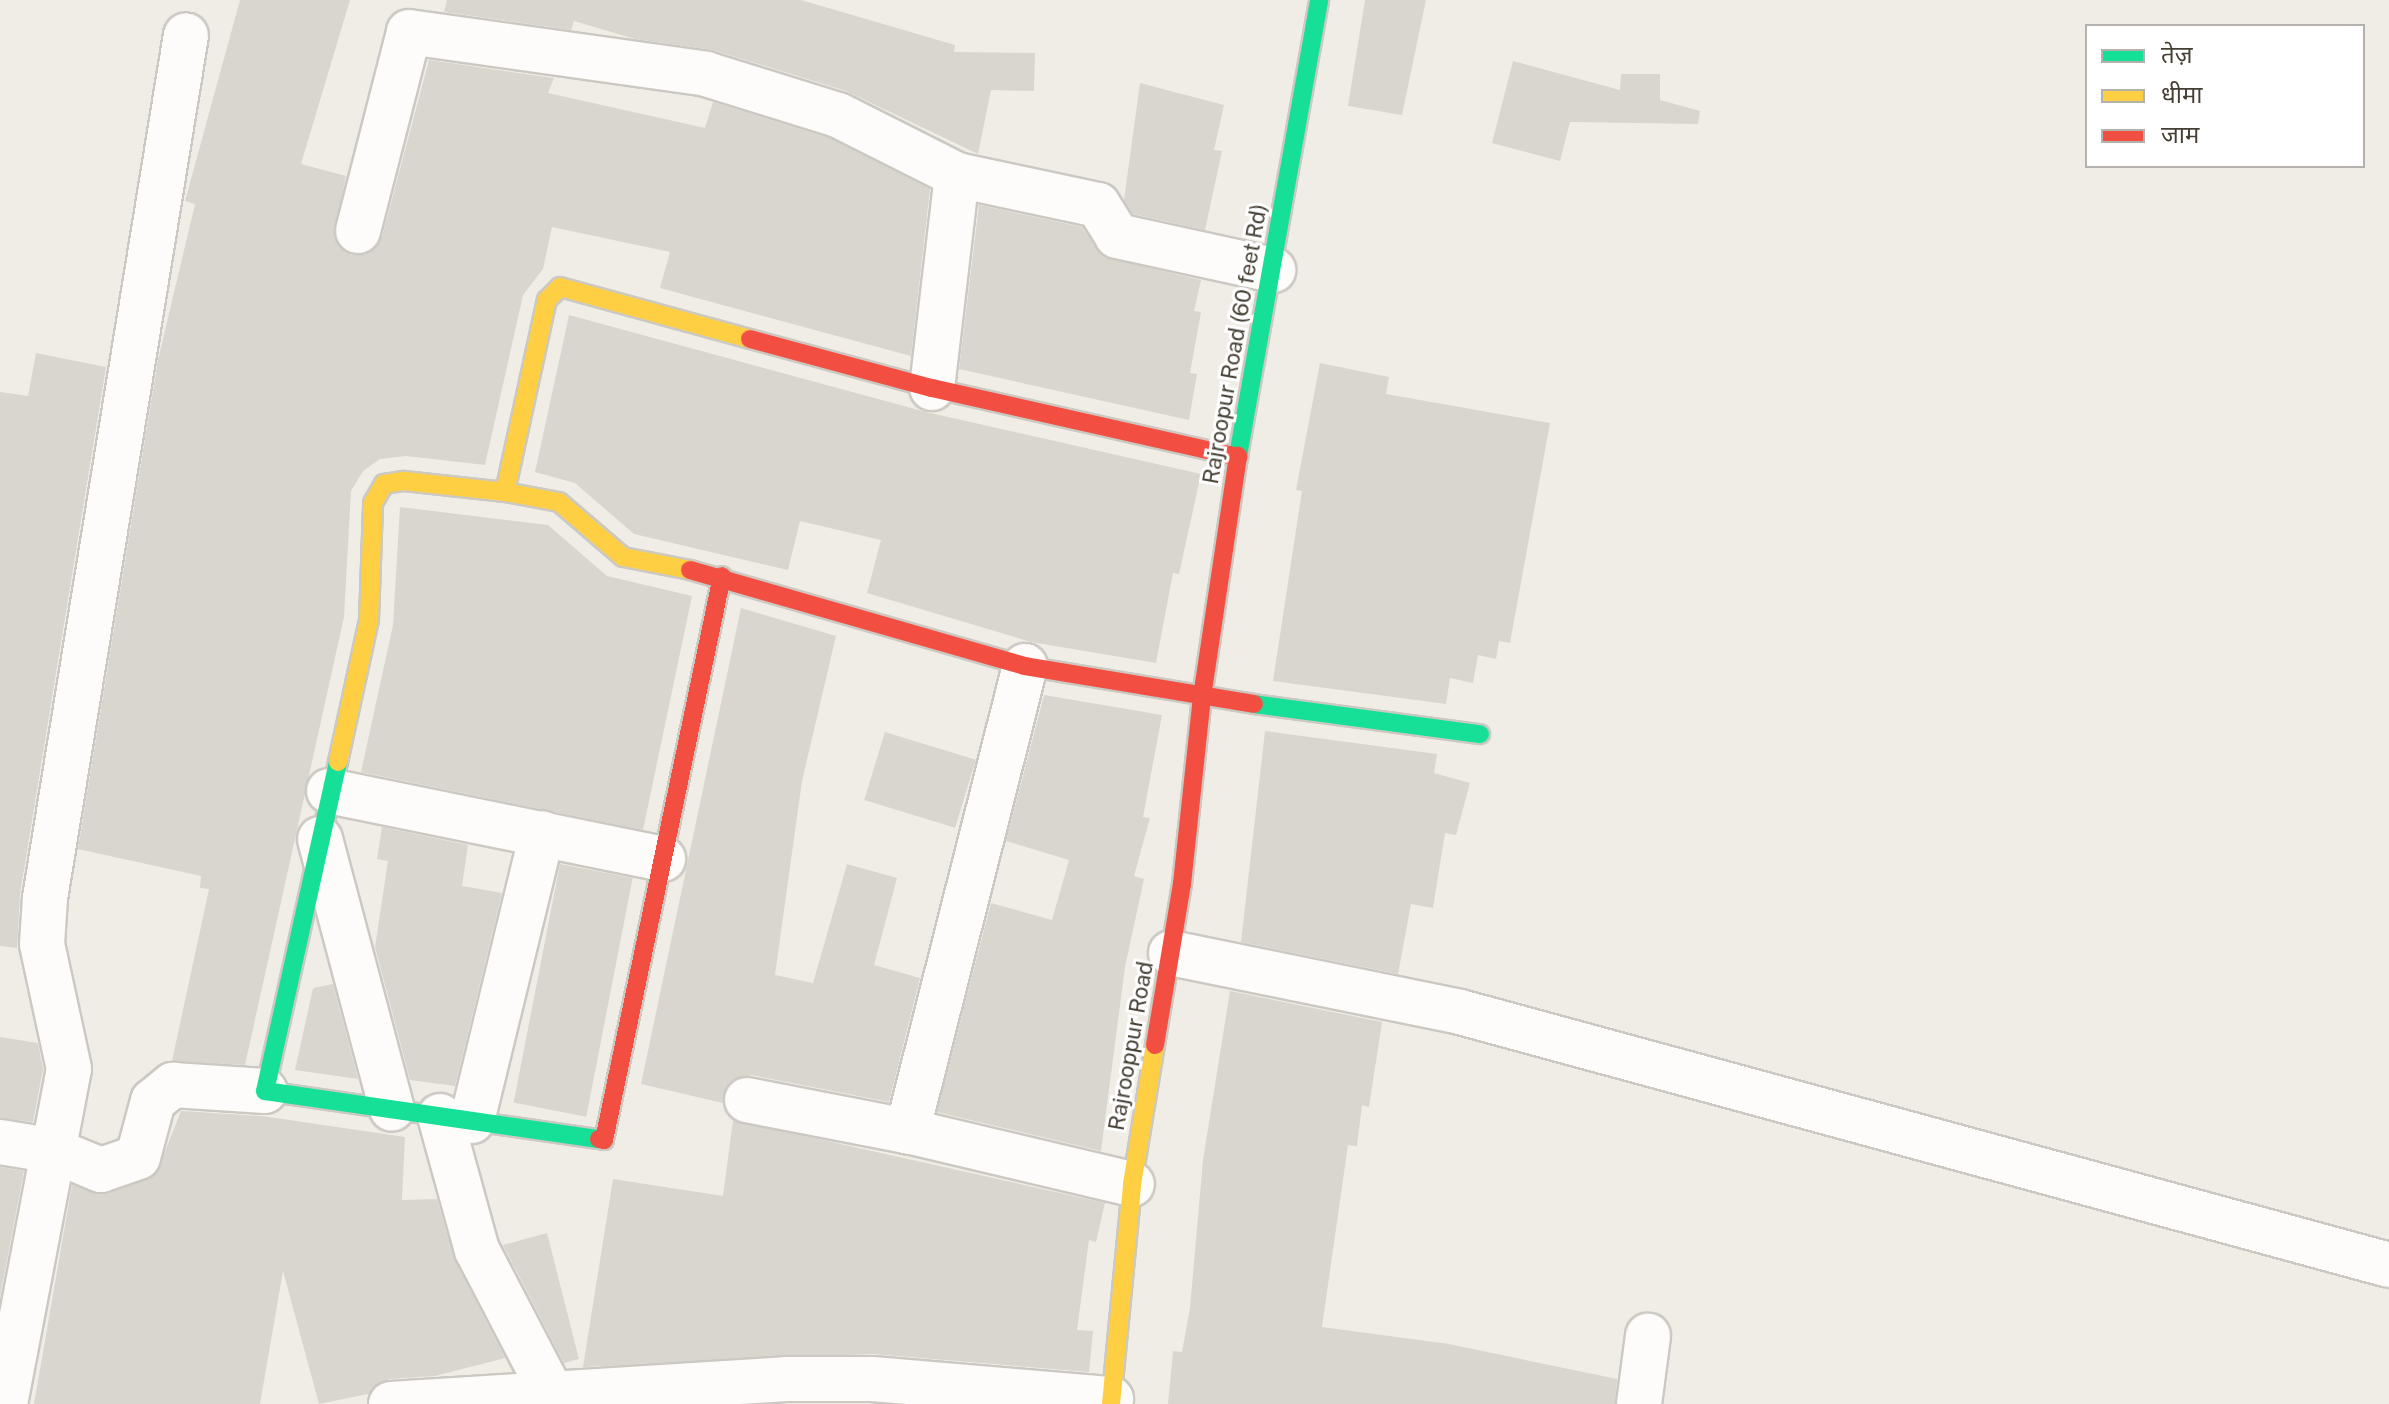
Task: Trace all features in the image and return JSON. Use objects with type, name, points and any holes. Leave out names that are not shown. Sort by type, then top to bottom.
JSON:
[{"type":"street","name":"Rajroopur Road (60 feet Rd)","points":[[1202,697],[1238,457],[1319,0]]},
{"type":"street","points":[[358,231],[409,32],[706,74],[838,115],[957,175],[1098,205],[1117,236],[1273,270]]},
{"type":"street","points":[[5,1404],[69,1069],[42,944],[45,898],[186,35]]},
{"type":"street","points":[[932,388],[957,175]]},
{"type":"street","points":[[505,492],[547,300],[560,287],[932,388],[1238,457]]},
{"type":"street","points":[[265,1091],[369,620],[373,503],[384,484],[404,481],[505,492],[559,502],[623,557],[722,576],[1025,666],[1202,697],[1480,734]]},
{"type":"street","points":[[0,1142],[55,1151],[101,1170],[138,1157],[153,1101],[173,1085],[265,1091],[604,1140],[722,576]]},
{"type":"street","points":[[907,1131],[1025,666]]},
{"type":"street","name":"Rajrooppur Road","points":[[1111,1402],[1132,1184],[1171,953],[1202,697]]},
{"type":"street","points":[[329,791],[663,859]]},
{"type":"street","points":[[542,833],[456,1118],[477,1250],[555,1399]]},
{"type":"street","points":[[320,839],[392,1109]]},
{"type":"street","points":[[1171,953],[1460,1012],[2389,1265]]},
{"type":"street","points":[[747,1100],[907,1131],[1132,1184]]},
{"type":"street","points":[[1639,1404],[1648,1336]]},
{"type":"street","points":[[391,1404],[555,1399],[872,1379],[1111,1402]]},
{"type":"building","points":[[240,0],[350,0],[301,164],[346,176],[334,237],[351,255],[365,255],[382,237],[429,60],[554,78],[548,93],[705,128],[713,102],[829,138],[930,189],[911,356],[660,288],[670,252],[552,227],[543,269],[523,295],[485,465],[406,456],[380,459],[363,471],[351,491],[344,617],[245,1065],[172,1061],[209,889],[200,888],[201,876],[78,849],[158,360],[195,204],[185,201]]},
{"type":"building","points":[[447,0],[801,0],[955,45],[954,52],[1035,53],[1034,91],[991,90],[978,154],[846,91],[713,50],[635,39],[574,21],[571,30],[444,12]]},
{"type":"building","points":[[1365,0],[1426,0],[1402,115],[1348,106]]},
{"type":"building","points":[[1513,61],[1620,90],[1621,74],[1660,74],[1660,100],[1700,111],[1698,124],[1570,122],[1560,161],[1492,143]]},
{"type":"building","points":[[1140,83],[1224,105],[1214,150],[1222,151],[1205,230],[1133,214],[1124,200]]},
{"type":"building","points":[[979,205],[1082,227],[1103,257],[1201,280],[1194,311],[1201,312],[1190,373],[1197,374],[1189,420],[959,369]]},
{"type":"building","points":[[569,315],[926,412],[1201,474],[1179,574],[1173,573],[1156,663],[1031,642],[867,593],[881,540],[800,521],[788,570],[634,534],[575,483],[535,472]]},
{"type":"building","points":[[36,353],[106,367],[20,894],[17,948],[0,946],[0,392],[28,396]]},
{"type":"building","points":[[1320,363],[1389,377],[1386,394],[1550,423],[1510,643],[1499,641],[1496,659],[1478,655],[1473,683],[1450,678],[1446,704],[1273,681],[1302,491],[1296,490]]},
{"type":"building","points":[[400,507],[548,525],[607,576],[692,596],[643,830],[361,772],[393,625]]},
{"type":"building","points":[[741,608],[836,636],[802,781],[775,975],[813,983],[847,864],[897,878],[874,965],[920,978],[889,1102],[751,1075],[729,1083],[723,1103],[641,1084]]},
{"type":"building","points":[[1044,695],[1162,715],[1143,817],[1150,818],[1134,876],[1144,879],[1125,967],[1101,1151],[937,1112],[991,903],[1052,920],[1069,860],[1006,841]]},
{"type":"building","points":[[1265,731],[1437,754],[1434,773],[1470,783],[1456,835],[1445,833],[1433,908],[1411,904],[1398,974],[1241,942]]},
{"type":"building","points":[[885,732],[976,760],[955,828],[864,800]]},
{"type":"building","points":[[382,827],[468,845],[462,886],[502,893],[455,1086],[410,1080],[375,947],[388,861],[377,859]]},
{"type":"building","points":[[560,864],[633,878],[586,1117],[514,1103]]},
{"type":"building","points":[[333,984],[358,1079],[295,1070],[313,988]]},
{"type":"building","points":[[1230,991],[1382,1022],[1369,1107],[1362,1105],[1357,1146],[1348,1145],[1322,1327],[1449,1344],[1617,1379],[1615,1404],[1168,1404],[1173,1351],[1182,1352],[1190,1308],[1203,1160]]},
{"type":"building","points":[[0,1037],[38,1043],[43,1069],[33,1122],[0,1118]]},
{"type":"building","points":[[181,1111],[262,1116],[405,1137],[402,1200],[437,1199],[455,1261],[505,1358],[435,1376],[389,1379],[368,1394],[319,1404],[283,1271],[260,1404],[34,1404],[72,1185],[108,1194],[156,1174]]},
{"type":"building","points":[[733,1120],[1105,1203],[1096,1242],[1089,1240],[1077,1330],[1093,1331],[1089,1372],[872,1354],[583,1367],[613,1179],[723,1196]]},
{"type":"building","points":[[0,1167],[24,1171],[0,1297]]},
{"type":"building","points":[[547,1233],[579,1359],[564,1363],[503,1245]]},
{"type":"traffic: fast","points":[[1238,456],[1319,0]]},
{"type":"traffic: fast","points":[[1254,704],[1480,734]]},
{"type":"traffic: fast","points":[[338,762],[265,1091],[599,1139]]},
{"type":"traffic: slow","points":[[690,570],[623,557],[559,502],[505,492],[547,300],[560,287],[750,339]]},
{"type":"traffic: slow","points":[[338,762],[369,620],[373,503],[384,484],[404,481],[505,492]]},
{"type":"traffic: slow","points":[[1111,1404],[1132,1184],[1155,1045]]},
{"type":"traffic: jam","points":[[750,339],[932,388],[1238,457]]},
{"type":"traffic: jam","points":[[1155,1045],[1182,884],[1202,697],[1238,456]]},
{"type":"traffic: jam","points":[[690,570],[1025,666],[1254,704]]},
{"type":"traffic: jam","points":[[599,1139],[604,1140],[722,576]]}]
